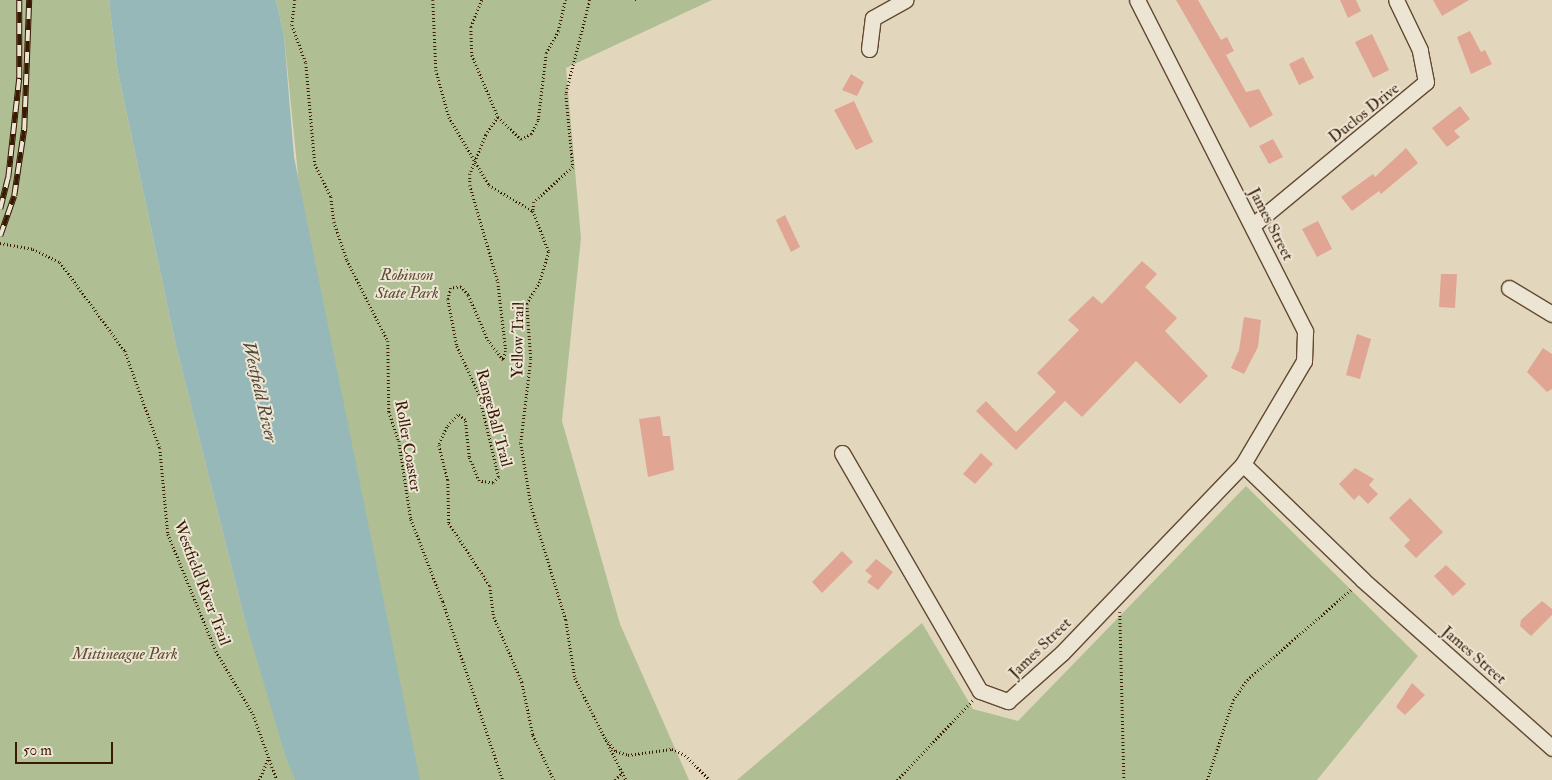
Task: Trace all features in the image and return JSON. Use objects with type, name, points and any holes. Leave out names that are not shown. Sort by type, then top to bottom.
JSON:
[{"type":"street","points":[[869,49],[873,18],[905,0]]},
{"type":"street","name":"James Street","points":[[980,691],[1008,700],[1120,593],[1243,464],[1304,361],[1305,331],[1253,225],[1137,0]]},
{"type":"street","name":"Duclos Drive","points":[[1253,225],[1426,82],[1420,50],[1396,0]]},
{"type":"street","points":[[1509,288],[1552,314]]},
{"type":"street","points":[[842,453],[980,691]]},
{"type":"street","name":"James Street","points":[[1243,464],[1363,580],[1552,748]]},
{"type":"path","name":"Roller Coaster","points":[[295,0],[292,26],[306,63],[315,164],[331,197],[334,222],[347,260],[388,341],[389,412],[399,441],[411,519],[443,602],[503,780]]},
{"type":"path","points":[[433,0],[440,92],[474,165],[500,195],[533,211],[534,202],[573,167],[566,94],[590,0]]},
{"type":"path","points":[[482,0],[472,18],[469,39],[498,117],[521,140],[531,134],[538,120],[546,53],[558,31],[565,0]]},
{"type":"path","name":"RangeBall Trail","points":[[498,117],[474,165],[470,185],[498,282],[506,351],[503,360],[488,341],[461,287],[452,288],[448,310],[456,324],[457,346],[479,394],[498,477],[493,483],[480,480],[469,457],[465,420],[458,415],[447,427],[439,445],[448,480],[450,523],[490,586],[494,617],[522,682],[533,736],[554,780]]},
{"type":"path","name":"Yellow Trail","points":[[533,211],[549,252],[540,282],[527,304],[531,359],[521,443],[530,505],[566,620],[575,678],[626,780]]},
{"type":"path","name":"Westfield River Trail","points":[[0,243],[33,249],[60,262],[125,351],[138,378],[160,448],[168,534],[216,651],[253,714],[277,780]]},
{"type":"path","points":[[1207,780],[1233,700],[1248,680],[1363,580]]},
{"type":"path","points":[[1120,593],[1124,780]]},
{"type":"path","points":[[897,780],[915,758],[951,727],[980,691]]},
{"type":"path","points":[[602,735],[616,751],[628,755],[672,749],[685,755],[710,780]]},
{"type":"path","points":[[259,780],[269,757]]},
{"type":"path","points":[[615,780],[622,772]]},
{"type":"green space","name":"Mittineague Park","points":[[0,0],[109,0],[117,68],[176,346],[244,617],[295,780],[0,780]]},
{"type":"green space","name":"Robinson State Park","points":[[276,0],[712,0],[566,68],[581,238],[562,421],[620,624],[689,780],[359,780],[284,36]]},
{"type":"green space","points":[[1246,486],[1418,656],[1317,780],[737,780],[922,623],[973,709],[1018,721]]},
{"type":"water","name":"Westfield River","points":[[109,0],[276,0],[284,36],[294,157],[420,780],[295,780],[286,758],[244,617],[176,346],[117,68]]},
{"type":"building","points":[[1176,0],[1198,0],[1221,40],[1227,37],[1234,51],[1226,55],[1246,92],[1259,89],[1273,115],[1250,128]]},
{"type":"building","points":[[1340,0],[1356,0],[1361,11],[1348,18]]},
{"type":"building","points":[[1433,0],[1469,0],[1442,16]]},
{"type":"building","points":[[1470,31],[1481,52],[1485,50],[1492,64],[1471,74],[1457,37]]},
{"type":"building","points":[[1372,34],[1389,70],[1373,78],[1355,42]]},
{"type":"building","points":[[1303,57],[1314,78],[1299,85],[1289,64]]},
{"type":"building","points":[[851,74],[864,82],[857,96],[842,90]]},
{"type":"building","points":[[854,101],[873,142],[856,150],[834,110]]},
{"type":"building","points":[[1460,106],[1470,119],[1454,131],[1460,137],[1447,147],[1432,128]]},
{"type":"building","points":[[1273,139],[1283,157],[1269,164],[1259,146]]},
{"type":"building","points":[[1406,148],[1418,163],[1381,194],[1379,191],[1352,211],[1341,197],[1373,174],[1375,177]]},
{"type":"building","points":[[785,215],[800,247],[791,252],[776,220]]},
{"type":"building","points":[[1318,221],[1332,249],[1317,257],[1302,229]]},
{"type":"building","points":[[1142,261],[1157,274],[1145,287],[1177,318],[1165,331],[1208,376],[1180,404],[1136,361],[1082,417],[1065,401],[1016,450],[976,411],[986,401],[1016,432],[1056,392],[1037,373],[1079,330],[1068,320],[1093,296],[1102,304]]},
{"type":"building","points":[[1441,274],[1457,274],[1455,308],[1439,307]]},
{"type":"building","points":[[1244,317],[1261,320],[1258,347],[1244,374],[1231,368],[1239,350]]},
{"type":"building","points":[[1357,334],[1371,339],[1360,379],[1346,375]]},
{"type":"building","points":[[1543,348],[1552,354],[1552,389],[1547,392],[1527,372]]},
{"type":"building","points":[[660,416],[663,436],[670,436],[674,470],[648,477],[639,419]]},
{"type":"building","points":[[981,453],[993,464],[975,484],[963,474]]},
{"type":"building","points":[[1355,468],[1374,479],[1369,485],[1378,494],[1368,504],[1359,495],[1354,500],[1339,484]]},
{"type":"building","points":[[1410,498],[1443,532],[1416,558],[1404,546],[1410,540],[1389,518]]},
{"type":"building","points":[[842,551],[853,562],[822,593],[812,582]]},
{"type":"building","points":[[876,559],[893,572],[878,590],[867,582],[872,576],[865,571]]},
{"type":"building","points":[[1446,565],[1466,584],[1453,596],[1434,576]]},
{"type":"building","points":[[1542,601],[1552,609],[1552,615],[1531,636],[1520,626],[1521,620]]},
{"type":"building","points":[[1412,683],[1425,695],[1405,715],[1396,707]]},
{"type":"railway","points":[[0,209],[8,178],[19,78],[19,0]]},
{"type":"railway","points":[[0,236],[14,196],[24,129],[29,0]]}]
